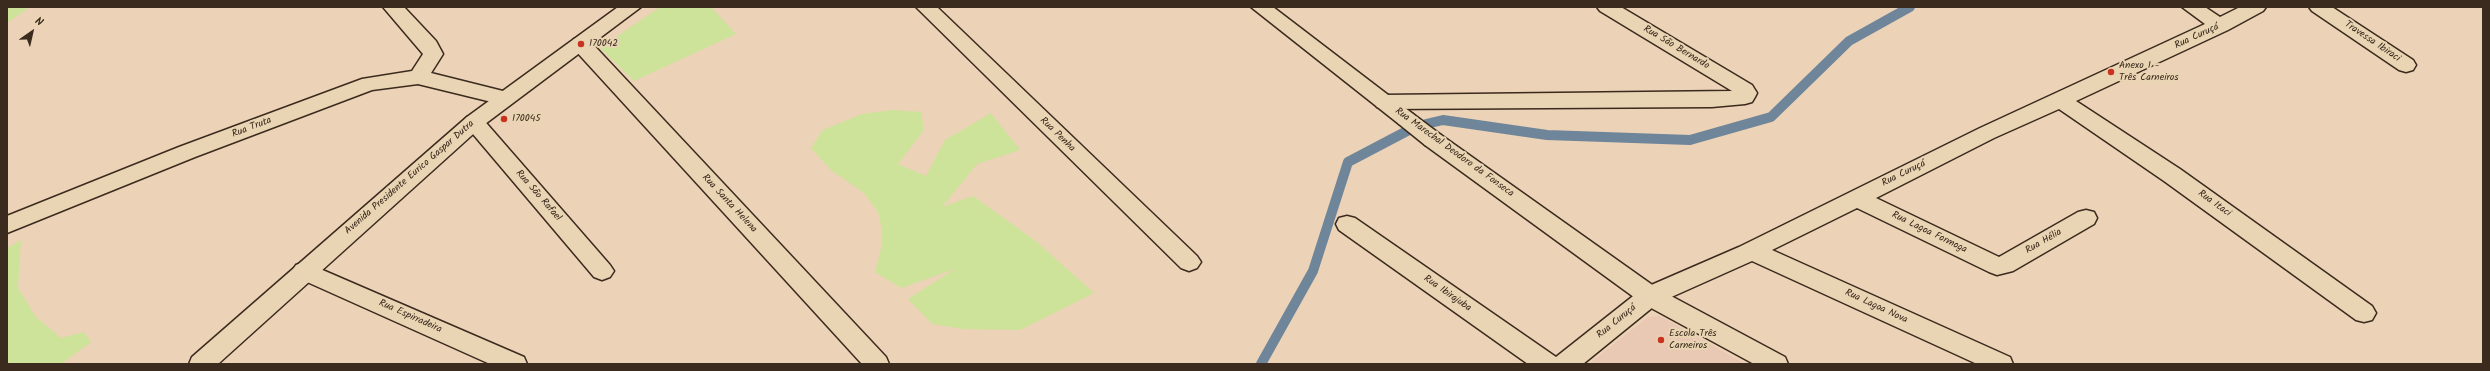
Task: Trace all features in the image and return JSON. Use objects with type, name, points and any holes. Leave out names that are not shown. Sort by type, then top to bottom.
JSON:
[{"type":"street","points":[[393,7],[429,46],[433,54],[418,77]]},
{"type":"street","name":"Avenida Presidente Eurico Gaspar Dutra","points":[[201,364],[304,271],[474,122],[504,98],[631,7]]},
{"type":"street","name":"Rua Penha","points":[[926,7],[1189,262]]},
{"type":"street","name":"Rua Marechal Deodoro da Fonseca","points":[[1261,7],[1433,140],[1650,296],[1776,364]]},
{"type":"street","name":"Rua São Bernardo","points":[[1384,102],[1719,100],[1740,99],[1745,97],[1745,90],[1607,7]]},
{"type":"street","points":[[2192,7],[2221,26]]},
{"type":"street","name":"Rua Curuçá","points":[[1565,364],[1650,296],[1752,251],[1856,198],[2060,100],[2221,26],[2256,7]]},
{"type":"street","name":"Travessa Ibiraci","points":[[2319,7],[2406,64]]},
{"type":"street","name":"Rua Santa Helena","points":[[581,44],[877,364]]},
{"type":"street","name":"Rua Truta","points":[[7,225],[340,94],[369,84],[418,77],[504,98]]},
{"type":"street","name":"Rua Itaci","points":[[2060,100],[2172,174],[2364,313]]},
{"type":"street","name":"Rua São Rafael","points":[[474,122],[602,271]]},
{"type":"street","name":"Rua Lagoa Formoga","points":[[1856,198],[1994,264],[2002,266]]},
{"type":"street","name":"Rua Hélia","points":[[2002,266],[2086,218]]},
{"type":"street","name":"Rua Ibirajuba","points":[[1347,224],[1547,364]]},
{"type":"street","name":"Rua Lagoa Nova","points":[[1752,251],[2001,364]]},
{"type":"street","name":"Rua Espirradeira","points":[[304,271],[515,364]]},
{"type":"shaded area","name":"Escola Três Carneiros","points":[[1660,316],[1745,364],[1589,364],[1648,317]]},
{"type":"green space","points":[[7,7],[30,7],[7,23]]},
{"type":"green space","points":[[660,7],[711,7],[736,34],[634,81],[600,48]]},
{"type":"green space","points":[[892,110],[921,112],[924,130],[898,164],[926,176],[945,140],[991,113],[1020,150],[977,164],[942,207],[973,196],[1037,242],[1094,293],[1020,330],[963,329],[932,324],[908,299],[955,269],[901,288],[875,272],[882,245],[882,230],[878,212],[864,193],[831,170],[811,148],[823,130],[862,114]]},
{"type":"green space","points":[[21,240],[18,288],[36,317],[61,338],[84,332],[91,342],[61,364],[7,364],[7,248]]},
{"type":"waterway","points":[[1426,124],[1443,120],[1547,135],[1690,140],[1771,117],[1849,41],[1910,7]]},
{"type":"waterway","points":[[1261,364],[1313,271],[1348,162],[1407,131]]},
{"type":"place","name":"170042","points":[[581,44]]},
{"type":"place","name":"Anexo I - Três Carneiros","points":[[2111,72]]},
{"type":"place","name":"170045","points":[[504,119]]},
{"type":"place","name":"Escola Três Carneiros","points":[[1661,340]]}]
